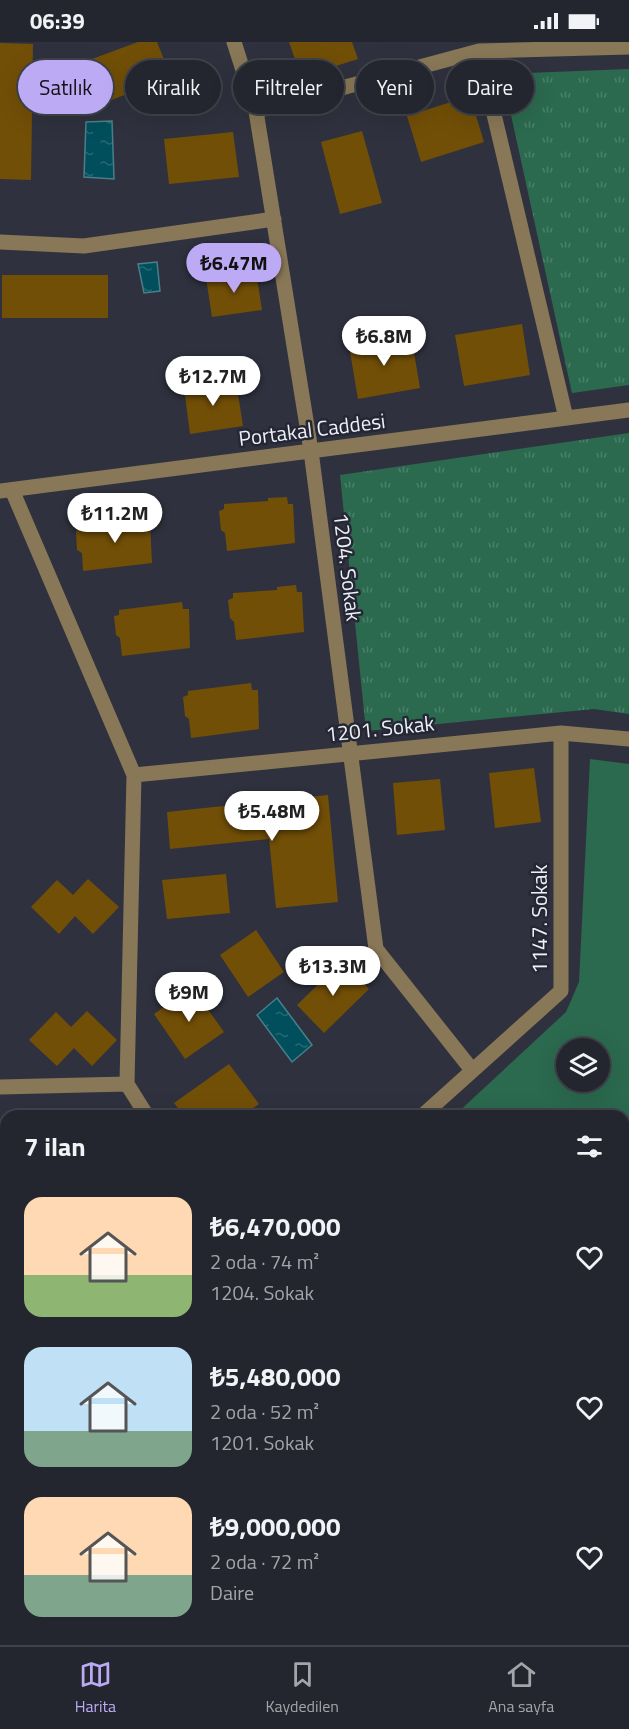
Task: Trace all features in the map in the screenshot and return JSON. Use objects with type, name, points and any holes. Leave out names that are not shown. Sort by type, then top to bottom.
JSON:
[{"type":"street","name":"1204. Sokak","points":[[234,42],[240,60]]},
{"type":"street","points":[[344,87],[479,51],[629,47]]},
{"type":"street","points":[[479,51],[566,418]]},
{"type":"street","name":"1204. Sokak","points":[[256,114],[311,451],[376,949],[472,1070]]},
{"type":"street","points":[[0,242],[84,246],[274,219]]},
{"type":"street","name":"Portakal Caddesi","points":[[6,490],[629,410]]},
{"type":"street","points":[[6,490],[134,775],[128,1084],[143,1110]]},
{"type":"street","name":"1201. Sokak","points":[[134,775],[561,733],[629,739]]},
{"type":"street","name":"1147. Sokak","points":[[429,1110],[561,991],[561,733]]},
{"type":"street","points":[[0,1087],[128,1084]]},
{"type":"green space","points":[[629,69],[629,385],[572,393],[511,114],[534,114],[534,73]]},
{"type":"green space","points":[[629,433],[629,714],[594,709],[366,731],[340,475]]},
{"type":"green space","points":[[590,759],[629,764],[629,1110],[460,1110],[566,1012],[579,982]]},
{"type":"water","points":[[112,121],[114,179],[84,177],[86,122]]},
{"type":"water","points":[[157,262],[160,291],[144,293],[138,264]]},
{"type":"water","points":[[277,998],[312,1045],[292,1062],[257,1015]]},
{"type":"building","points":[[138,42],[157,42],[164,60],[125,60],[125,95],[113,99],[113,60],[92,59]]},
{"type":"building","points":[[289,42],[352,42],[358,59],[344,63],[344,60],[295,60]]},
{"type":"building","points":[[0,43],[33,44],[33,60],[18,60],[18,114],[32,114],[31,180],[0,179]]},
{"type":"building","points":[[446,104],[446,114],[475,114],[484,142],[421,162],[407,116],[434,114],[434,107]]},
{"type":"building","points":[[362,131],[382,203],[340,214],[321,142]]},
{"type":"building","points":[[233,132],[239,177],[169,184],[164,139]]},
{"type":"building","points":[[256,271],[262,310],[212,317],[206,278]]},
{"type":"building","points":[[2,275],[108,275],[108,318],[2,318]]},
{"type":"building","points":[[522,324],[530,375],[464,386],[455,335]]},
{"type":"building","points":[[411,335],[420,388],[358,399],[349,346]]},
{"type":"building","points":[[236,381],[243,426],[190,434],[184,388]]},
{"type":"building","points":[[287,497],[288,504],[293,504],[295,543],[227,551],[219,511],[224,509],[224,504],[268,501],[268,498]]},
{"type":"building","points":[[144,516],[145,524],[150,523],[152,563],[83,571],[82,553],[77,550],[76,531],[81,529],[81,524],[125,521],[125,518]]},
{"type":"building","points":[[296,585],[297,592],[302,592],[304,632],[236,640],[228,600],[233,598],[233,593],[277,590],[277,587]]},
{"type":"building","points":[[182,602],[183,609],[189,609],[190,648],[122,656],[114,616],[119,615],[119,610]]},
{"type":"building","points":[[251,683],[252,690],[258,690],[259,729],[191,738],[183,697],[188,695],[188,691]]},
{"type":"building","points":[[534,768],[541,822],[495,828],[489,773]]},
{"type":"building","points":[[440,779],[445,830],[397,835],[393,783]]},
{"type":"building","points":[[328,795],[338,902],[276,908],[269,839],[170,849],[167,812]]},
{"type":"building","points":[[226,874],[230,913],[167,919],[162,880]]},
{"type":"building","points":[[88,879],[119,907],[93,934],[75,916],[59,934],[31,907],[57,880],[73,895]]},
{"type":"building","points":[[256,930],[284,972],[248,997],[220,955]]},
{"type":"building","points":[[342,961],[369,989],[324,1033],[297,1005]]},
{"type":"building","points":[[192,987],[224,1032],[185,1059],[154,1014]]},
{"type":"building","points":[[87,1011],[117,1040],[92,1066],[74,1048],[57,1066],[29,1040],[56,1012],[71,1027]]},
{"type":"building","points":[[229,1064],[259,1104],[250,1110],[179,1110],[174,1103]]}]
